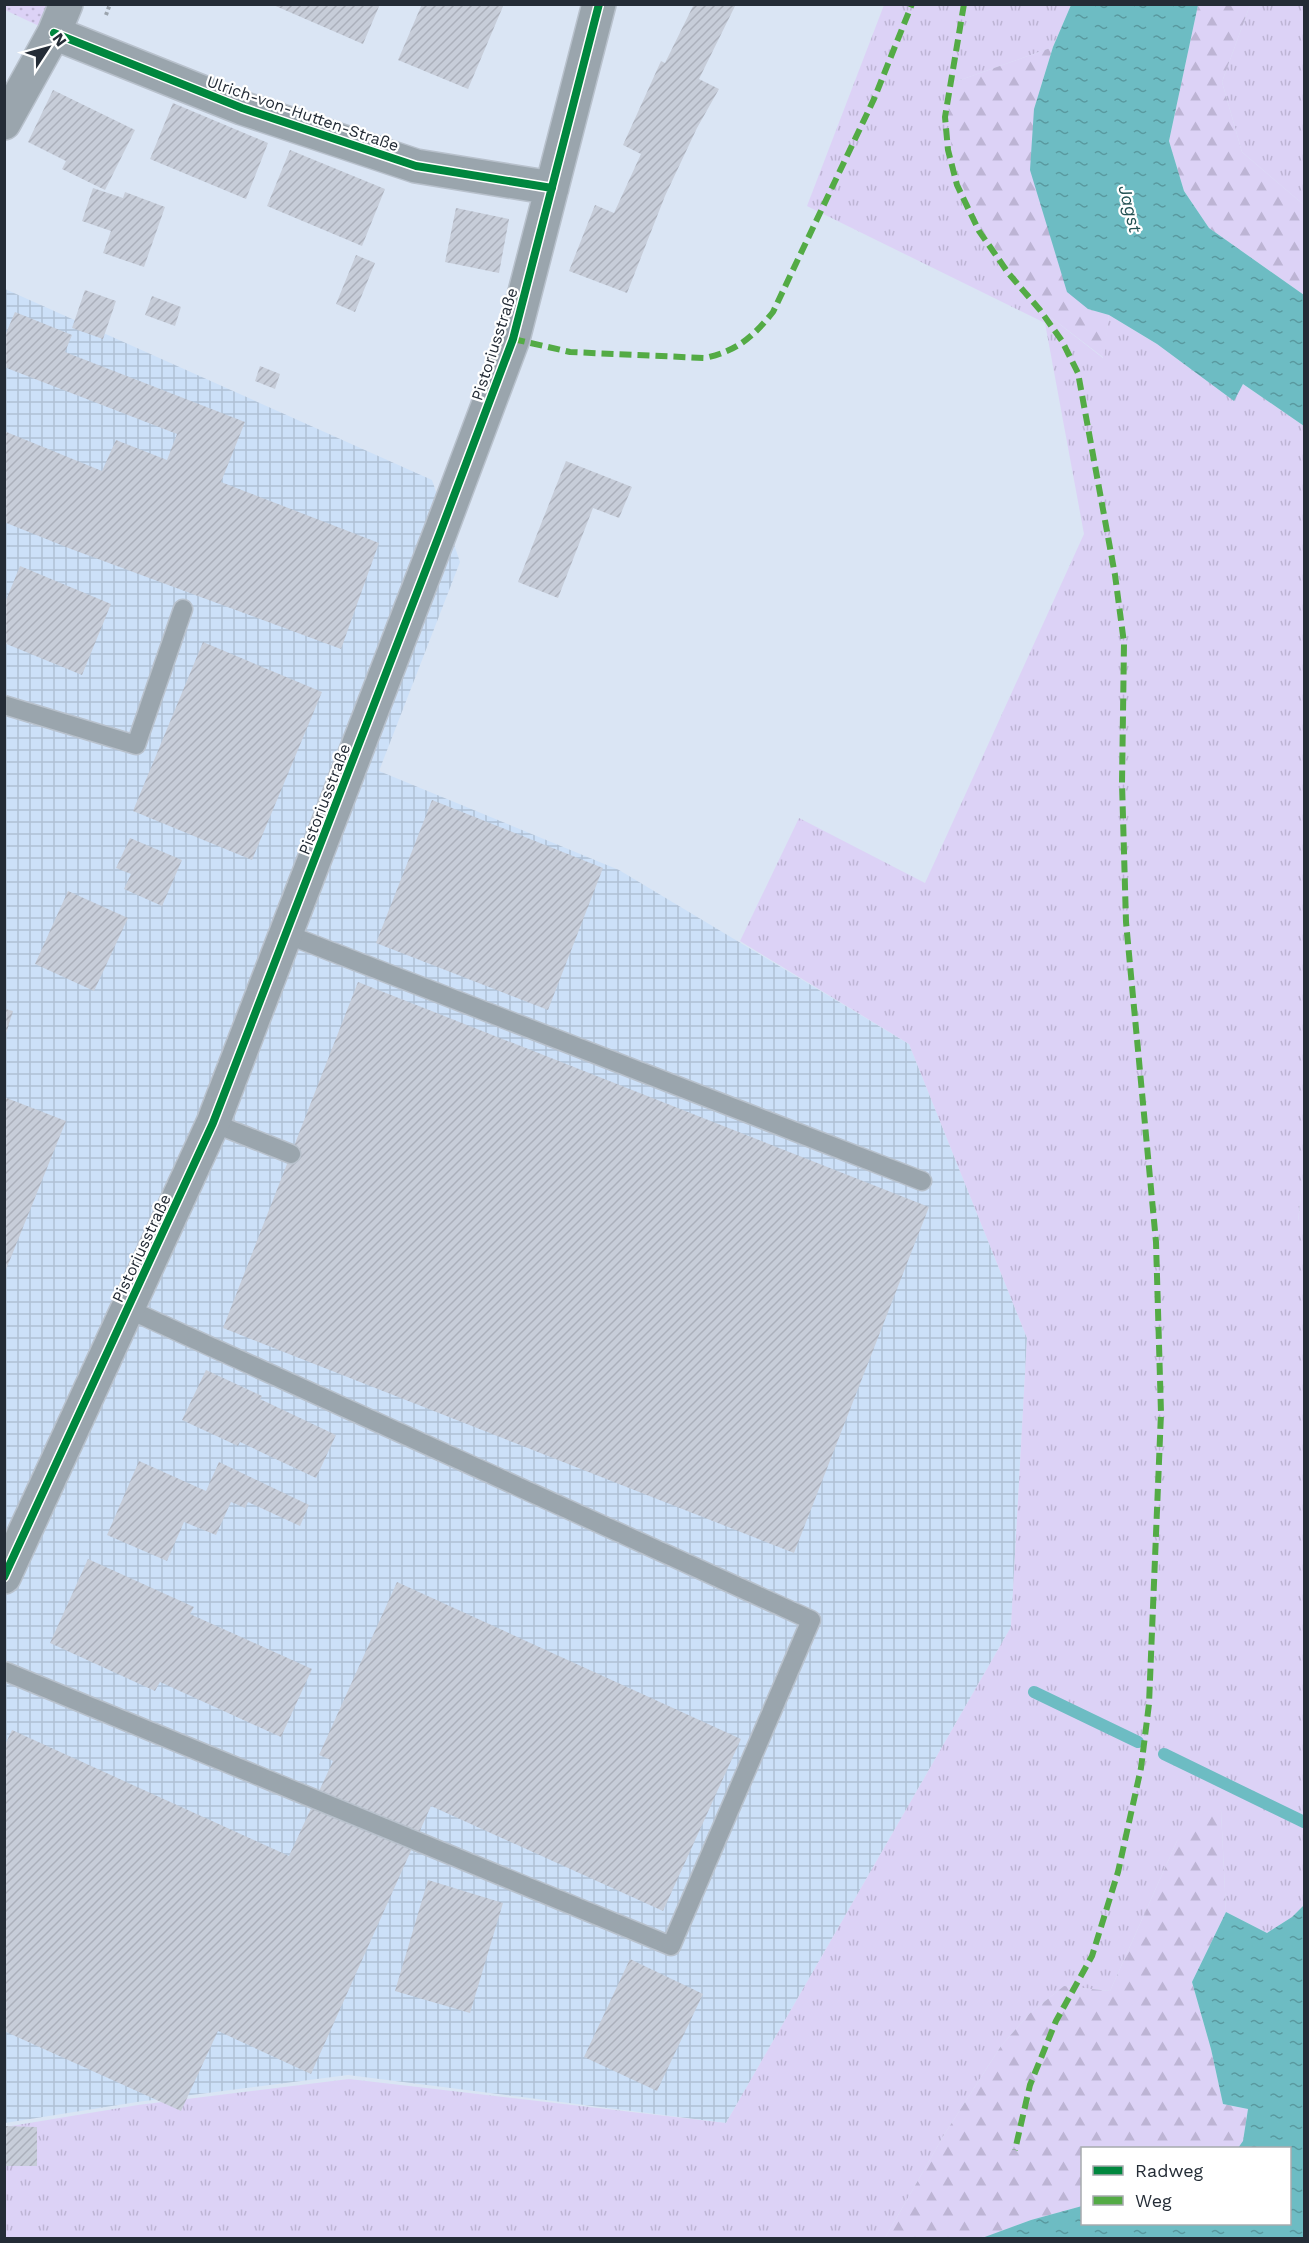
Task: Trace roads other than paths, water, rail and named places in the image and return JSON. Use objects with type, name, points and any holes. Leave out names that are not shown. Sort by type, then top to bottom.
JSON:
[{"type":"street","name":"Pistoriusstraße","points":[[4,1577],[213,1123],[513,339],[599,4]]},
{"type":"street","name":"Ulrich-von-Hutten-Straße","points":[[60,19],[242,108],[416,166],[552,188]]},
{"type":"street","points":[[4,123],[60,19]]},
{"type":"lane","points":[[4,705],[136,745],[183,609]]},
{"type":"lane","points":[[286,934],[922,1181]]},
{"type":"lane","points":[[213,1123],[291,1154]]},
{"type":"lane","points":[[4,1671],[671,1946],[811,1620],[128,1309]]},
{"type":"water","name":"Jagst","points":[[1071,5],[1198,5],[1169,141],[1184,191],[1209,228],[1304,295],[1304,426],[1243,384],[1234,401],[1157,344],[1109,315],[1088,309],[1067,292],[1030,170],[1034,109],[1053,47]]},
{"type":"water","points":[[1304,1905],[1304,2238],[982,2238],[1031,2220],[1081,2206],[1081,2225],[1291,2225],[1291,2147],[1239,2147],[1243,2141],[1248,2109],[1223,2104],[1211,2049],[1192,1982],[1226,1912],[1267,1933],[1292,1917]]},
{"type":"waterway","points":[[1034,1692],[1138,1742]]},
{"type":"waterway","points":[[1164,1754],[1304,1822]]}]
